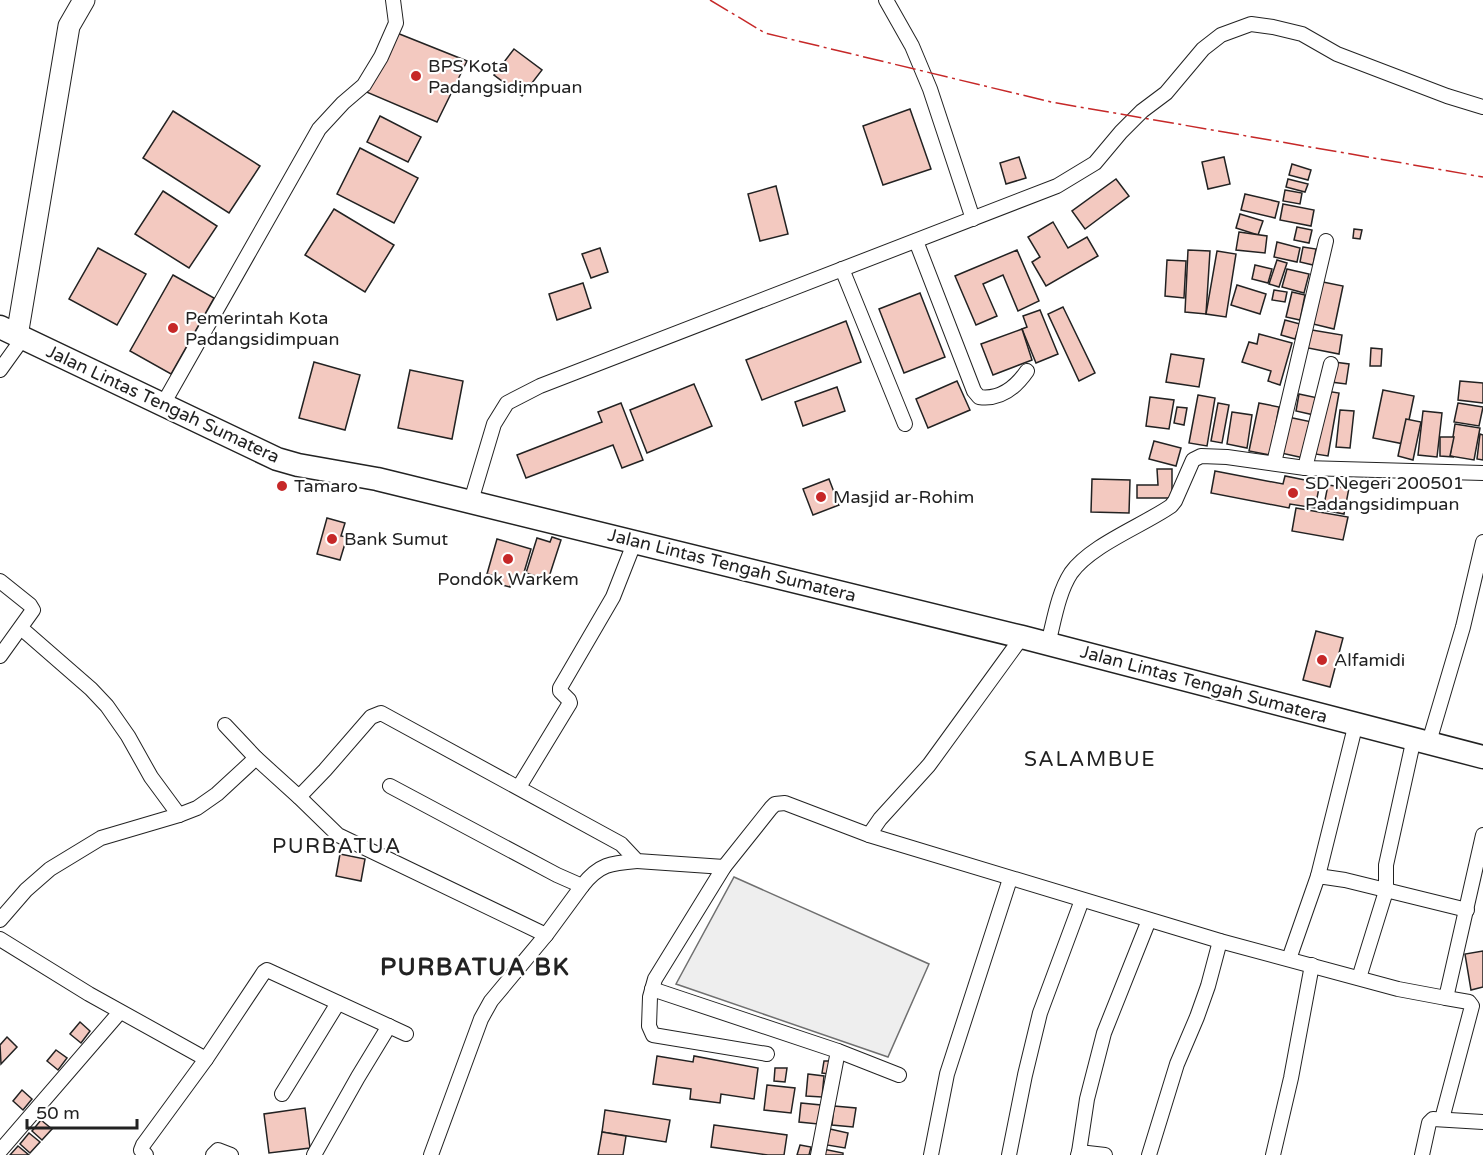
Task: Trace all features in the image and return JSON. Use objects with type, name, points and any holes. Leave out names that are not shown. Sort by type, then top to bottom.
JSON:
[{"type":"highway","name":"Jalan Lintas Tengah Sumatera","points":[[13,334],[277,459],[298,465],[377,478],[635,541],[1022,637],[1483,757]]},
{"type":"main road","points":[[13,334],[69,26],[84,0]]},
{"type":"street","points":[[162,406],[319,129],[343,103],[364,85],[381,57],[396,22],[393,0]]},
{"type":"street","points":[[886,0],[912,46],[930,89],[973,219]]},
{"type":"street","points":[[471,501],[494,424],[507,403],[540,386],[1057,186],[1095,163],[1128,125],[1166,93],[1203,49],[1221,35],[1251,24],[1302,34],[1337,54],[1447,96],[1483,106]]},
{"type":"street","points":[[916,241],[974,391],[979,398],[990,399],[1005,392],[1019,383],[1027,371]]},
{"type":"street","points":[[1274,463],[1326,241]]},
{"type":"street","points":[[842,269],[905,424]]},
{"type":"street","points":[[0,370],[13,334]]},
{"type":"street","points":[[1305,468],[1331,364]]},
{"type":"street","points":[[1048,644],[1064,587],[1072,572],[1084,560],[1107,544],[1171,506],[1193,460],[1201,456],[1227,457],[1305,468],[1483,473]]},
{"type":"street","points":[[519,787],[569,705],[569,700],[560,688],[614,597],[635,541]]},
{"type":"street","points":[[1359,978],[1386,891],[1386,865],[1422,740],[1463,627],[1483,542]]},
{"type":"street","points":[[0,580],[32,607],[32,614],[0,656]]},
{"type":"street","points":[[21,628],[91,689],[107,706],[128,736],[151,777],[179,815]]},
{"type":"street","points":[[869,836],[880,819],[929,765],[1022,637]]},
{"type":"street","points":[[299,797],[371,717],[381,713],[621,844],[637,861]]},
{"type":"street","points":[[1289,958],[1318,876],[1356,723]]},
{"type":"street","points":[[225,725],[256,758],[338,835],[546,935]]},
{"type":"street","points":[[0,920],[42,874],[101,838],[197,808],[212,798],[256,758]]},
{"type":"street","points":[[390,786],[582,886]]},
{"type":"street","points":[[767,1054],[653,1035],[649,1026],[650,997],[667,958],[724,867],[771,808],[779,803],[785,803],[869,836],[1220,941],[1407,991],[1469,1002],[1472,1006],[1442,1119]]},
{"type":"street","points":[[1446,998],[1483,835]]},
{"type":"street","points":[[431,1155],[481,1018],[490,1001],[546,935],[588,878],[612,863],[637,861],[724,867]]},
{"type":"street","points":[[1318,876],[1345,880],[1467,910]]},
{"type":"street","points":[[931,1155],[947,1074],[1010,879]]},
{"type":"street","points":[[1009,1155],[1024,1075],[1040,1013],[1082,900]]},
{"type":"street","points":[[1105,1155],[1078,1153],[1087,1099],[1104,1033],[1149,920]]},
{"type":"street","points":[[0,939],[120,1012],[206,1059]]},
{"type":"street","points":[[1149,1155],[1177,1064],[1201,1006],[1220,941]]},
{"type":"street","points":[[1273,1155],[1285,1108],[1312,965]]},
{"type":"street","points":[[146,1155],[141,1150],[143,1144],[206,1059],[266,970],[406,1034]]},
{"type":"street","points":[[652,989],[837,1051],[899,1075]]},
{"type":"street","points":[[282,1094],[338,1003]]},
{"type":"street","points":[[0,1151],[120,1012]]},
{"type":"street","points":[[314,1155],[389,1026]]},
{"type":"street","points":[[818,1155],[837,1051]]},
{"type":"street","points":[[1422,1155],[1433,1119],[1483,1122]]},
{"type":"street","points":[[213,1155],[218,1150],[231,1155]]},
{"type":"shaded area","points":[[734,877],[929,964],[888,1057],[676,984]]},
{"type":"building","name":"BPS Kota Padangsidimpuan","points":[[397,33],[467,61],[437,122],[364,91]]},
{"type":"building","points":[[514,49],[542,70],[522,96],[494,75]]},
{"type":"building","points":[[910,109],[931,169],[883,185],[863,126]]},
{"type":"building","points":[[173,111],[260,166],[229,213],[143,158]]},
{"type":"building","points":[[380,116],[421,137],[408,162],[367,142]]},
{"type":"building","points":[[360,148],[418,178],[394,223],[337,194]]},
{"type":"building","points":[[1019,157],[1026,178],[1006,184],[1000,163]]},
{"type":"building","points":[[1224,157],[1230,184],[1208,189],[1202,162]]},
{"type":"building","points":[[1292,164],[1311,170],[1308,180],[1289,175]]},
{"type":"building","points":[[1116,179],[1129,196],[1085,229],[1072,211]]},
{"type":"building","points":[[1288,179],[1308,184],[1305,192],[1286,187]]},
{"type":"building","points":[[776,186],[788,234],[760,241],[748,194]]},
{"type":"building","points":[[1285,190],[1302,193],[1300,204],[1283,201]]},
{"type":"building","points":[[163,191],[217,226],[189,268],[135,234]]},
{"type":"building","points":[[1245,194],[1279,202],[1275,218],[1241,210]]},
{"type":"building","points":[[1283,204],[1314,210],[1311,226],[1280,220]]},
{"type":"building","points":[[334,209],[394,245],[365,292],[305,255]]},
{"type":"building","points":[[1240,214],[1263,221],[1258,235],[1236,228]]},
{"type":"building","points":[[1053,222],[1068,248],[1087,237],[1098,256],[1046,286],[1032,262],[1040,257],[1028,237]]},
{"type":"building","points":[[1297,227],[1312,230],[1309,243],[1294,240]]},
{"type":"building","points":[[1354,229],[1362,230],[1360,239],[1353,238]]},
{"type":"building","points":[[1239,232],[1267,236],[1265,253],[1236,250]]},
{"type":"building","points":[[1277,242],[1300,248],[1297,262],[1274,257]]},
{"type":"building","points":[[1303,247],[1316,249],[1313,265],[1300,262]]},
{"type":"building","points":[[98,248],[146,274],[117,325],[69,299]]},
{"type":"building","points":[[600,248],[608,272],[591,278],[582,254]]},
{"type":"building","points":[[1017,250],[1039,301],[1018,311],[1003,275],[983,284],[997,316],[976,325],[955,276]]},
{"type":"building","points":[[1188,250],[1210,251],[1206,314],[1185,312]]},
{"type":"building","points":[[1217,251],[1236,254],[1226,317],[1206,314]]},
{"type":"building","points":[[1167,260],[1186,261],[1184,298],[1165,296]]},
{"type":"building","points":[[1277,260],[1287,263],[1279,287],[1269,284]]},
{"type":"building","points":[[1255,265],[1272,269],[1268,283],[1252,279]]},
{"type":"building","points":[[1287,269],[1309,274],[1304,293],[1282,287]]},
{"type":"building","points":[[173,275],[214,298],[171,374],[130,351]]},
{"type":"building","points":[[1318,281],[1343,286],[1334,329],[1309,323]]},
{"type":"building","points":[[583,283],[591,308],[557,320],[549,294]]},
{"type":"building","points":[[1237,285],[1266,294],[1260,314],[1231,305]]},
{"type":"building","points":[[1274,290],[1287,292],[1285,302],[1272,300]]},
{"type":"building","points":[[1292,292],[1305,295],[1300,320],[1286,317]]},
{"type":"building","points":[[920,293],[945,357],[904,373],[879,309]]},
{"type":"building","points":[[1063,307],[1095,373],[1079,381],[1048,314]]},
{"type":"building","points":[[1040,310],[1058,354],[1036,363],[1022,329],[1027,327],[1023,316]]},
{"type":"building","points":[[1285,320],[1300,324],[1295,339],[1281,335]]},
{"type":"building","points":[[846,321],[861,362],[762,400],[746,360]]},
{"type":"building","points":[[1022,329],[1032,360],[993,375],[981,344]]},
{"type":"building","points":[[1306,329],[1342,335],[1339,354],[1303,347]]},
{"type":"building","points":[[1259,334],[1292,343],[1280,385],[1268,381],[1271,371],[1242,362],[1249,342],[1257,344]]},
{"type":"building","points":[[1371,348],[1382,349],[1381,366],[1370,366]]},
{"type":"building","points":[[1171,354],[1204,359],[1199,387],[1166,382]]},
{"type":"building","points":[[314,362],[360,375],[345,430],[299,418]]},
{"type":"building","points":[[1334,362],[1349,364],[1346,384],[1331,382]]},
{"type":"building","points":[[410,370],[463,381],[452,439],[398,428]]},
{"type":"building","points":[[957,381],[970,410],[928,428],[916,399]]},
{"type":"building","points":[[1460,381],[1483,383],[1483,403],[1458,400]]},
{"type":"building","points":[[694,384],[712,426],[647,453],[630,410]]},
{"type":"building","points":[[837,387],[845,411],[803,426],[795,402]]},
{"type":"building","points":[[1383,390],[1414,396],[1404,444],[1373,438]]},
{"type":"building","points":[[1326,391],[1339,393],[1328,456],[1315,454]]},
{"type":"building","points":[[1299,394],[1318,398],[1314,415],[1296,411]]},
{"type":"building","points":[[1198,395],[1215,398],[1207,446],[1189,443]]},
{"type":"building","points":[[1150,397],[1174,400],[1169,429],[1146,426]]},
{"type":"building","points":[[621,403],[643,460],[622,468],[613,445],[526,478],[517,455],[602,422],[598,412]]},
{"type":"building","points":[[1218,403],[1229,405],[1222,443],[1211,441]]},
{"type":"building","points":[[1259,403],[1279,407],[1270,455],[1249,451]]},
{"type":"building","points":[[1458,403],[1483,407],[1479,426],[1454,422]]},
{"type":"building","points":[[1177,407],[1187,408],[1184,425],[1174,423]]},
{"type":"building","points":[[1340,410],[1354,411],[1350,448],[1336,447]]},
{"type":"building","points":[[1423,411],[1442,413],[1437,457],[1418,455]]},
{"type":"building","points":[[1232,412],[1252,415],[1247,448],[1227,444]]},
{"type":"building","points":[[1288,417],[1312,422],[1304,458],[1281,453]]},
{"type":"building","points":[[1406,419],[1421,422],[1413,460],[1398,456]]},
{"type":"building","points":[[1455,424],[1480,428],[1474,460],[1450,456]]},
{"type":"building","points":[[1480,434],[1483,435],[1483,460],[1477,459]]},
{"type":"building","points":[[1440,437],[1454,437],[1450,456],[1454,457],[1440,456]]},
{"type":"building","points":[[1154,441],[1181,448],[1176,466],[1149,459]]},
{"type":"building","points":[[1157,469],[1172,469],[1172,498],[1137,498],[1137,485],[1158,485]]},
{"type":"building","points":[[1215,471],[1283,484],[1285,476],[1320,483],[1315,508],[1290,504],[1289,508],[1211,493]]},
{"type":"building","name":"Masjid ar-Rohim","points":[[829,479],[839,505],[813,515],[803,489]]},
{"type":"building","points":[[1092,479],[1130,480],[1129,513],[1091,512]]},
{"type":"building","points":[[1328,485],[1349,488],[1344,514],[1323,510]]},
{"type":"building","points":[[1296,508],[1348,517],[1343,540],[1292,531]]},
{"type":"building","points":[[327,518],[345,523],[341,536],[347,537],[340,560],[317,554]]},
{"type":"building","points":[[552,537],[561,540],[548,580],[526,573],[537,538],[550,542]]},
{"type":"building","points":[[497,539],[531,549],[522,579],[513,577],[510,587],[498,584],[500,577],[487,574]]},
{"type":"building","points":[[1316,631],[1343,638],[1330,687],[1303,680]]},
{"type":"building","points":[[340,854],[365,859],[361,881],[336,876]]},
{"type":"building","points":[[1483,951],[1483,987],[1471,990],[1465,954]]},
{"type":"building","points":[[80,1022],[90,1031],[81,1043],[70,1034]]},
{"type":"building","points":[[7,1037],[17,1047],[1,1064],[0,1045]]},
{"type":"building","points":[[56,1050],[67,1058],[58,1070],[47,1061]]},
{"type":"building","points":[[657,1056],[693,1062],[694,1056],[758,1068],[754,1099],[721,1094],[720,1103],[690,1099],[691,1089],[653,1084]]},
{"type":"building","points":[[824,1061],[830,1061],[829,1074],[822,1073]]},
{"type":"building","points":[[775,1068],[787,1068],[785,1082],[774,1081]]},
{"type":"building","points":[[808,1074],[824,1076],[822,1097],[806,1096]]},
{"type":"building","points":[[767,1085],[795,1088],[791,1113],[764,1110]]},
{"type":"building","points":[[22,1090],[32,1099],[23,1110],[13,1101]]},
{"type":"building","points":[[801,1103],[821,1105],[818,1124],[799,1122]]},
{"type":"building","points":[[834,1106],[856,1108],[853,1127],[832,1125]]},
{"type":"building","points":[[305,1108],[310,1148],[269,1153],[264,1114]]},
{"type":"building","points":[[605,1110],[670,1120],[666,1142],[602,1132]]},
{"type":"building","points":[[41,1120],[52,1129],[42,1140],[32,1131]]},
{"type":"building","points":[[714,1125],[787,1135],[784,1155],[711,1147]]},
{"type":"building","points":[[830,1129],[848,1133],[845,1148],[827,1145]]},
{"type":"building","points":[[602,1132],[626,1136],[623,1155],[598,1155]]},
{"type":"building","points":[[29,1133],[40,1142],[30,1153],[20,1144]]},
{"type":"building","points":[[800,1145],[811,1147],[809,1155],[797,1155]]},
{"type":"building","points":[[18,1146],[29,1155],[10,1155]]},
{"type":"building","points":[[823,1149],[843,1153],[843,1155],[822,1155]]},
{"type":"power","points":[[710,0],[765,33],[1051,102],[1483,177]]},
{"type":"place","name":"BPS Kota Padangsidimpuan","points":[[416,76]]},
{"type":"place","name":"Pemerintah Kota Padangsidimpuan","points":[[173,328]]},
{"type":"place","name":"Tamaro","points":[[282,486]]},
{"type":"place","name":"SD Negeri 200501 Padangsidimpuan","points":[[1293,493]]},
{"type":"place","name":"Masjid ar-Rohim","points":[[821,497]]},
{"type":"place","name":"Bank Sumut","points":[[332,539]]},
{"type":"place","name":"Pondok Warkem","points":[[508,559]]},
{"type":"place","name":"Alfamidi","points":[[1322,660]]},
{"type":"district","name":"SALAMBUE","points":[[1090,759]]},
{"type":"district","name":"PURBATUA","points":[[337,846]]},
{"type":"district","name":"PURBATUA BK","points":[[475,967]]}]
